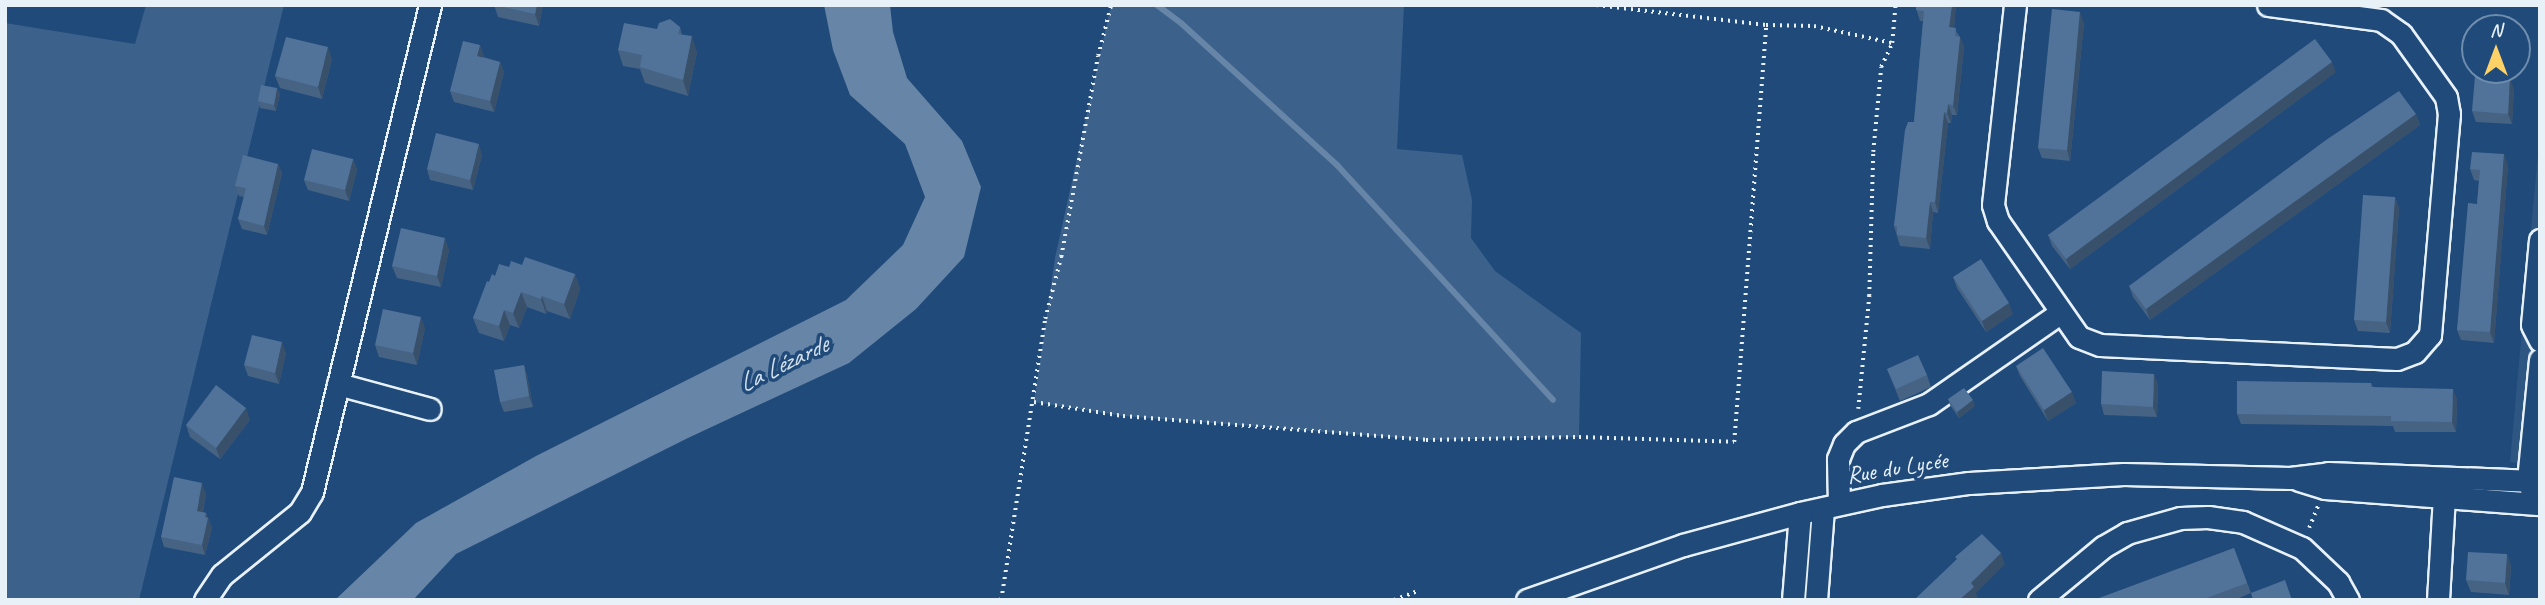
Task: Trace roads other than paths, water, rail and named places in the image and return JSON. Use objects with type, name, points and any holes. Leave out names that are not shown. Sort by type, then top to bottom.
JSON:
[{"type":"street","points":[[205,600],[222,575],[300,512],[312,492],[430,5]]},
{"type":"street","points":[[2015,5],[1993,205],[1998,221],[2079,337],[2100,345],[2167,349],[2397,359],[2415,352],[2430,335],[2449,114],[2446,97],[2401,34],[2381,20],[2268,5]]},
{"type":"street","points":[[2540,240],[2532,325],[2540,341]]},
{"type":"street","points":[[1816,600],[1838,459],[1844,444],[1856,432],[1929,404],[2060,313]]},
{"type":"street","points":[[2538,504],[2534,480],[2540,360]]},
{"type":"street","points":[[338,384],[430,409]]},
{"type":"street","name":"Rue du Lycée","points":[[1527,600],[1682,545],[1800,513],[1969,483],[2124,474],[2290,478],[2328,473],[2534,480]]},
{"type":"street","name":"Rue du Lycée","points":[[2290,478],[2325,488],[2538,504]]},
{"type":"street","points":[[2438,600],[2443,495]]},
{"type":"street","points":[[1793,600],[1800,513]]},
{"type":"street","points":[[2039,600],[2104,547],[2150,524],[2180,518],[2208,517],[2243,522],[2302,548],[2338,582],[2347,600]]},
{"type":"water","name":"La Lézarde","points":[[824,5],[890,5],[893,32],[907,78],[962,141],[981,187],[964,257],[916,309],[849,363],[688,438],[456,554],[413,600],[335,600],[416,523],[536,456],[846,300],[903,245],[925,197],[905,144],[850,95],[833,50]]},
{"type":"waterway","points":[[1157,5],[1182,24],[1337,165],[1553,400]]}]
